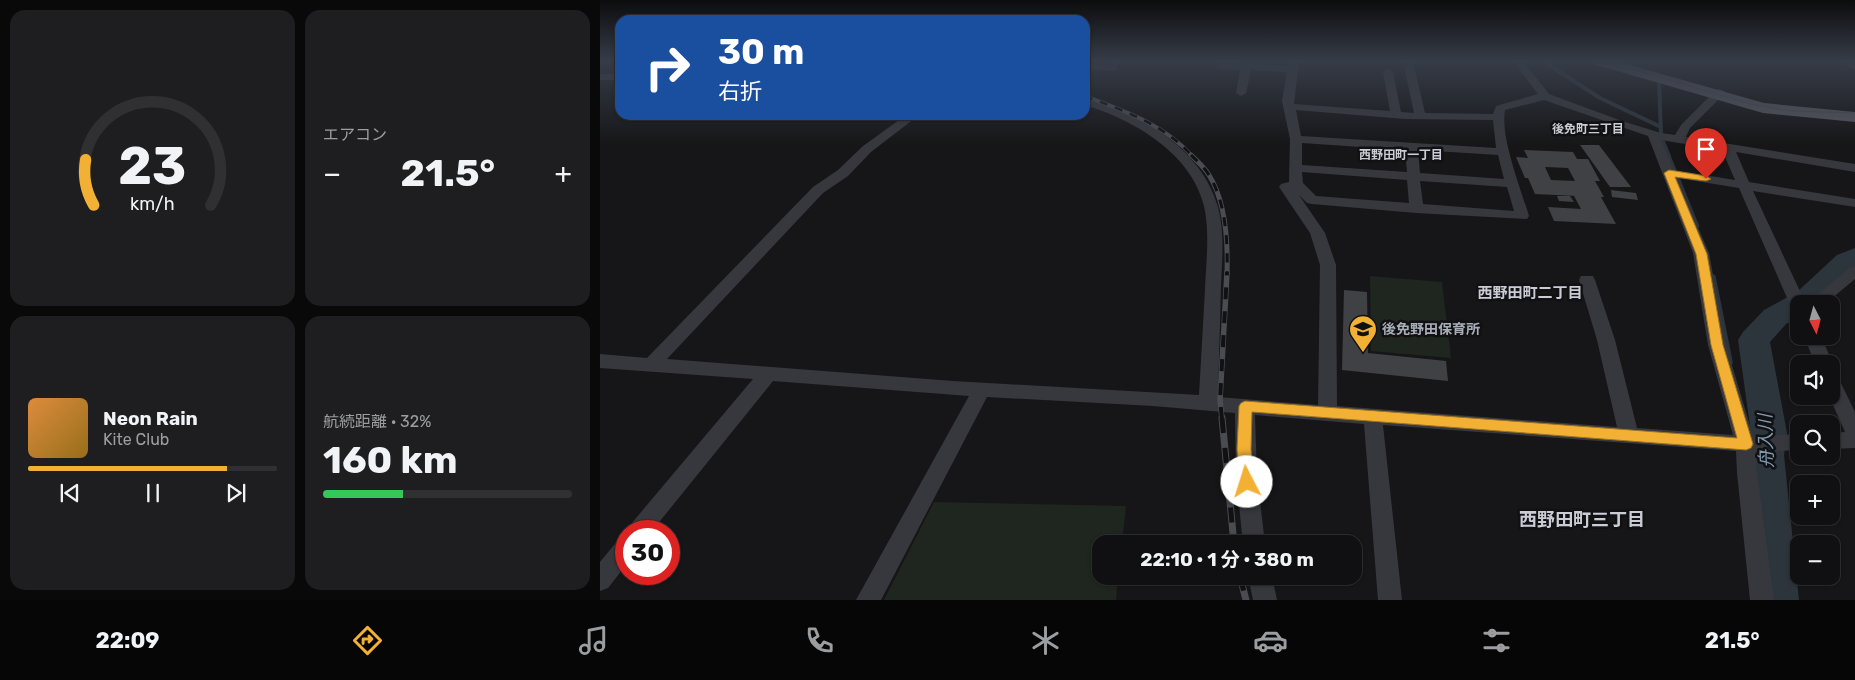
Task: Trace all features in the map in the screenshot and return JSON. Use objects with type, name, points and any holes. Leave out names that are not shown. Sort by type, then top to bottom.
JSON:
[{"type":"main road","points":[[1700,89],[1774,110],[1855,117]]},
{"type":"main road","points":[[1703,89],[1718,94],[1782,105],[1855,108]]},
{"type":"street","points":[[1241,93],[1242,89]]},
{"type":"street","points":[[1290,89],[1288,102],[1296,139],[1296,176],[1312,200],[1522,216],[1503,152],[1498,117],[1500,108],[1545,96]]},
{"type":"street","points":[[1391,89],[1396,115]]},
{"type":"street","points":[[1414,89],[1420,116]]},
{"type":"street","points":[[1540,89],[1545,96],[1618,124],[1653,134],[1855,168]]},
{"type":"street","points":[[1679,139],[1685,126],[1718,94]]},
{"type":"street","points":[[1090,103],[1110,110],[1160,137],[1179,153],[1192,168],[1208,196],[1214,218],[1215,240],[1208,403]]},
{"type":"street","points":[[1289,107],[1336,108],[1396,115],[1498,117]]},
{"type":"street","points":[[651,365],[818,190],[843,173],[867,149],[906,120]]},
{"type":"street","points":[[1653,134],[1702,254],[1717,345],[1762,444]]},
{"type":"street","points":[[1296,139],[1503,152]]},
{"type":"street","points":[[1411,146],[1416,209]]},
{"type":"street","points":[[1727,146],[1792,295]]},
{"type":"street","points":[[1669,173],[1855,203]]},
{"type":"street","points":[[1296,176],[1413,176],[1511,183]]},
{"type":"street","points":[[1296,176],[1286,188],[1310,218],[1326,252],[1328,265],[1327,414]]},
{"type":"street","points":[[1825,295],[1855,270]]},
{"type":"street","points":[[1587,280],[1606,340],[1629,436]]},
{"type":"street","points":[[600,361],[982,390],[1208,403],[1327,414],[1629,436],[1762,444],[1790,442]]},
{"type":"street","points":[[648,520],[768,374]]},
{"type":"street","points":[[868,600],[982,390]]},
{"type":"street","points":[[1840,400],[1855,433]]},
{"type":"street","points":[[1245,406],[1244,449],[1252,535]]},
{"type":"street","points":[[1373,417],[1380,518],[1390,600]]},
{"type":"street","points":[[1840,441],[1855,440]]},
{"type":"street","points":[[1762,444],[1747,473],[1762,600]]},
{"type":"street","points":[[600,580],[615,561]]},
{"type":"street","points":[[1262,585],[1265,600]]},
{"type":"shaded area","points":[[1370,276],[1442,282],[1451,358],[1371,351]]},
{"type":"shaded area","points":[[934,502],[1126,506],[1123,535],[1092,535],[1092,585],[1117,585],[1116,600],[884,600]]},
{"type":"building","points":[[1580,145],[1599,145],[1631,187],[1610,187]]},
{"type":"building","points":[[1524,150],[1573,152],[1577,159],[1588,159],[1600,181],[1595,181],[1604,197],[1601,197],[1616,224],[1554,221],[1548,207],[1581,209],[1574,196],[1576,196],[1535,194],[1528,178],[1525,178],[1516,157],[1528,158]],"holes":[[[1545,167],[1568,168],[1575,181],[1551,180]]]},
{"type":"building","points":[[1611,190],[1636,193],[1638,200],[1612,197]]},
{"type":"building","points":[[1557,196],[1570,196],[1574,202],[1559,201]]},
{"type":"building","points":[[1344,290],[1367,292],[1368,353],[1446,361],[1448,381],[1342,370]]},
{"type":"waterway","points":[[1586,89],[1600,98],[1661,127]]},
{"type":"waterway","points":[[1659,89],[1661,127]]},
{"type":"waterway","points":[[1661,127],[1661,133]]},
{"type":"waterway","points":[[1662,139],[1669,156]]},
{"type":"waterway","points":[[1668,155],[1697,226]]},
{"type":"waterway","name":"舟入川","points":[[1812,295],[1839,266],[1855,257]]},
{"type":"waterway","points":[[1713,277],[1730,362]]},
{"type":"waterway","name":"舟入川","points":[[1777,600],[1765,455],[1769,433],[1754,340],[1775,317],[1790,309]]},
{"type":"tram line","points":[[1699,89],[1750,104],[1792,111],[1855,113]]},
{"type":"railway","points":[[1090,98],[1129,113],[1169,135],[1207,172],[1215,186],[1225,223],[1227,272]]},
{"type":"railway","points":[[1222,419],[1220,400],[1227,272]]},
{"type":"railway","points":[[1222,418],[1233,535]]},
{"type":"railway","points":[[1242,585],[1246,600]]},
{"type":"place","name":"後免野田保育所","points":[[1363,353]]},
{"type":"district","name":"後免町三丁目","points":[[1588,129]]},
{"type":"district","name":"西野田町一丁目","points":[[1401,155]]},
{"type":"district","name":"西野田町二丁目","points":[[1530,293]]},
{"type":"district","name":"西野田町三丁目","points":[[1582,520]]},
{"type":"route","points":[[1247,482],[1244,449],[1245,406],[1390,419],[1746,444],[1717,345],[1702,254],[1669,173],[1706,179]]}]
